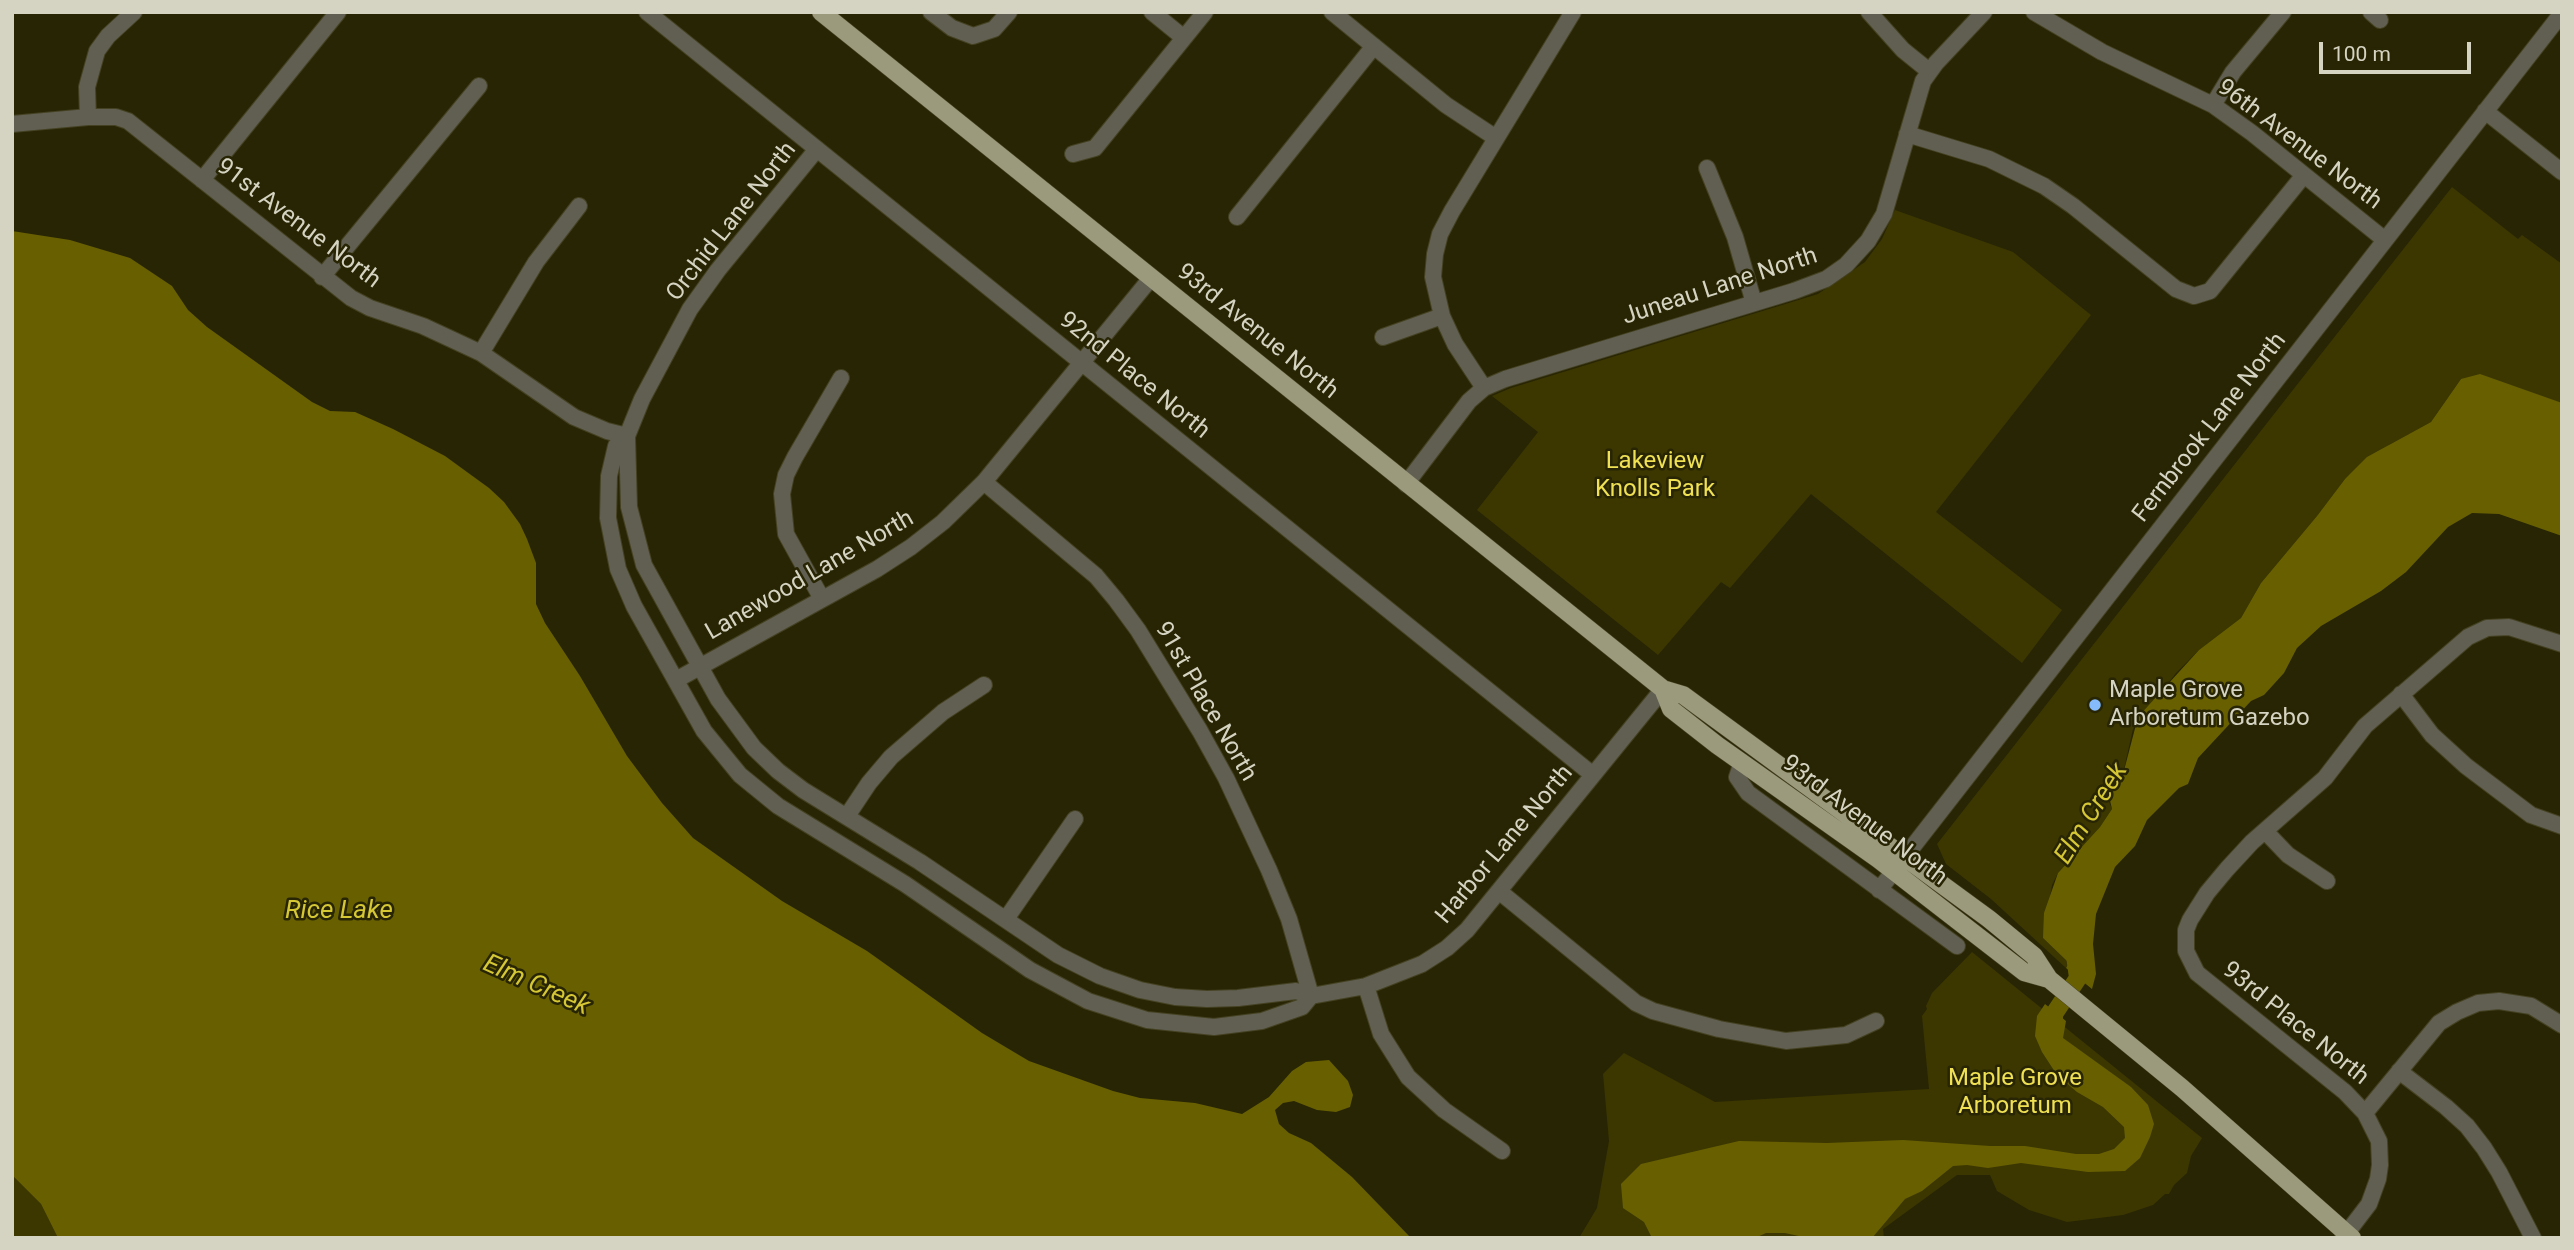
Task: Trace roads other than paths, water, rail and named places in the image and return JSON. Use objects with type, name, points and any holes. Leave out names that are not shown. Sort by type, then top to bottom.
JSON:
[{"type":"main road","name":"93rd Avenue North","points":[[821,12],[1663,689],[1683,695],[1905,856],[2034,956],[2049,979],[2182,1088],[2347,1236]]},
{"type":"main road","name":"93rd Avenue North","points":[[1663,689],[1671,709],[2024,972],[2049,979]]},
{"type":"street","points":[[88,117],[87,87],[97,51],[108,36],[134,12]]},
{"type":"street","points":[[202,180],[338,12]]},
{"type":"street","name":"92nd Place North","points":[[647,12],[1593,775]]},
{"type":"street","points":[[931,12],[952,28],[973,36],[994,29],[1009,12]]},
{"type":"street","points":[[1152,12],[1184,38]]},
{"type":"street","points":[[1073,154],[1095,148],[1205,12]]},
{"type":"street","points":[[1332,12],[1446,105],[1496,138]]},
{"type":"street","points":[[1484,388],[1455,344],[1442,316],[1433,277],[1435,254],[1440,234],[1452,211],[1573,12]]},
{"type":"street","points":[[1869,12],[1903,50],[1929,71]]},
{"type":"street","name":"Juneau Lane North","points":[[1406,484],[1469,401],[1484,388],[1505,379],[1816,284],[1836,272],[1868,242],[1884,214],[1919,92],[1929,71],[1984,12]]},
{"type":"street","name":"96th Avenue North","points":[[2034,12],[2102,52],[2213,105],[2385,240]]},
{"type":"street","points":[[2213,105],[2239,64],[2283,12]]},
{"type":"street","name":"Fernbrook Lane North","points":[[1879,890],[2562,13]]},
{"type":"street","points":[[1237,217],[1374,46]]},
{"type":"street","points":[[322,277],[478,86]]},
{"type":"street","points":[[2485,111],[2562,172]]},
{"type":"street","name":"91st Avenue North","points":[[12,124],[88,117],[116,117],[128,121],[351,298],[481,353],[574,417],[627,436]]},
{"type":"street","points":[[1907,134],[1989,159],[2020,172],[2073,206],[2185,295],[2203,295],[2210,290],[2304,175]]},
{"type":"street","name":"Orchid Lane North","points":[[627,436],[648,387],[690,309],[718,270],[817,149]]},
{"type":"street","points":[[1707,167],[1735,237],[1754,303]]},
{"type":"street","points":[[481,353],[536,261],[579,206]]},
{"type":"street","name":"Lanewood Lane North","points":[[676,680],[911,547],[957,510],[985,482],[1151,278]]},
{"type":"street","points":[[1384,337],[1442,316]]},
{"type":"street","points":[[822,599],[786,534],[782,494],[786,475],[795,457],[841,378]]},
{"type":"street","points":[[627,436],[629,507],[635,536],[650,576],[729,716],[754,748],[790,781],[920,862],[1071,962],[1100,976],[1140,990],[1174,997],[1238,998],[1296,990],[1311,996],[1301,1007],[1244,1025],[1214,1027],[1133,1017],[1088,1001],[1044,979],[905,884],[793,817],[763,795],[740,775],[715,746],[634,606],[612,552],[608,518],[610,476],[616,446],[627,436]]},
{"type":"street","name":"91st Place North","points":[[985,482],[1096,576],[1138,630],[1213,754],[1269,870],[1289,919],[1311,996]]},
{"type":"street","points":[[2327,881],[2288,855],[2265,831],[2325,778],[2365,726],[2477,631],[2498,626],[2524,630],[2562,644]]},
{"type":"street","points":[[847,816],[891,757],[943,712],[984,685]]},
{"type":"street","name":"Harbor Lane North","points":[[1311,996],[1366,986],[1408,971],[1447,948],[1467,930],[1500,892],[1663,689]]},
{"type":"street","points":[[2401,694],[2432,735],[2458,760],[2531,815],[2562,826]]},
{"type":"street","points":[[1742,762],[1737,777],[1748,793],[1957,946]]},
{"type":"street","points":[[1006,919],[1075,819]]},
{"type":"street","name":"93rd Place North","points":[[2265,831],[2233,862],[2197,908],[2186,930],[2186,951],[2197,973],[2345,1093],[2365,1113]]},
{"type":"street","points":[[905,884],[920,862]]},
{"type":"street","points":[[1500,892],[1636,1003],[1653,1011],[1728,1031],[1786,1041],[1846,1035],[1876,1021]]},
{"type":"street","points":[[1366,986],[1381,1034],[1408,1076],[1444,1110],[1502,1151]]},
{"type":"street","points":[[2347,1236],[2369,1204],[2379,1172],[2378,1141],[2365,1113],[2439,1023],[2478,1003],[2498,1001],[2540,1011],[2562,1025]]},
{"type":"street","name":"93rd Place North","points":[[2399,1071],[2467,1126],[2499,1172],[2533,1238]]},
{"type":"water","name":"Rice Lake","points":[[12,231],[70,240],[130,258],[172,286],[188,310],[207,327],[312,402],[330,411],[355,412],[393,429],[445,456],[489,488],[504,502],[527,539],[536,563],[536,604],[545,623],[627,756],[662,803],[693,838],[782,901],[867,951],[982,1033],[1029,1061],[1113,1091],[1140,1098],[1195,1103],[1242,1114],[1269,1097],[1292,1071],[1306,1062],[1329,1060],[1348,1081],[1353,1095],[1350,1107],[1336,1112],[1317,1110],[1294,1101],[1283,1103],[1275,1110],[1279,1124],[1289,1133],[1311,1143],[1352,1177],[1411,1238],[58,1238],[41,1204],[12,1175]]},
{"type":"water","points":[[2480,374],[2562,403],[2562,536],[2499,514],[2472,513],[2448,527],[2406,572],[2381,591],[2321,626],[2297,648],[2284,673],[2264,695],[2251,701],[2198,758],[2188,784],[2179,788],[2147,820],[2135,846],[2115,867],[2096,914],[2093,944],[2096,974],[2092,989],[2066,968],[2069,963],[2043,938],[2044,913],[2058,873],[2100,827],[2112,809],[2108,792],[2121,782],[2138,717],[2199,650],[2241,618],[2261,583],[2345,479],[2367,457],[2431,422],[2461,379]]},
{"type":"water","points":[[2045,1004],[2066,1021],[2063,1038],[2131,1087],[2148,1105],[2154,1124],[2150,1137],[2140,1158],[2125,1171],[2088,1172],[2021,1163],[1988,1168],[1953,1166],[1922,1191],[1905,1199],[1872,1238],[1808,1238],[1785,1233],[1766,1233],[1755,1238],[1652,1238],[1644,1222],[1623,1208],[1621,1184],[1641,1164],[1739,1141],[1827,1143],[1903,1140],[2025,1146],[2076,1154],[2099,1154],[2114,1149],[2125,1138],[2124,1127],[2103,1107],[2077,1092],[2057,1075],[2042,1052],[2035,1036],[2037,1016]]},
{"type":"waterway","name":"Elm Creek","points":[[2054,1036],[2054,1014],[2078,978],[2075,955]]},
{"type":"place","name":"Maple Grove Arboretum Gazebo","points":[[2095,705]]},
{"type":"park label","name":"Lakeview Knolls Park","points":[[1655,476]]},
{"type":"park label","name":"Maple Grove Arboretum","points":[[2015,1093]]}]
